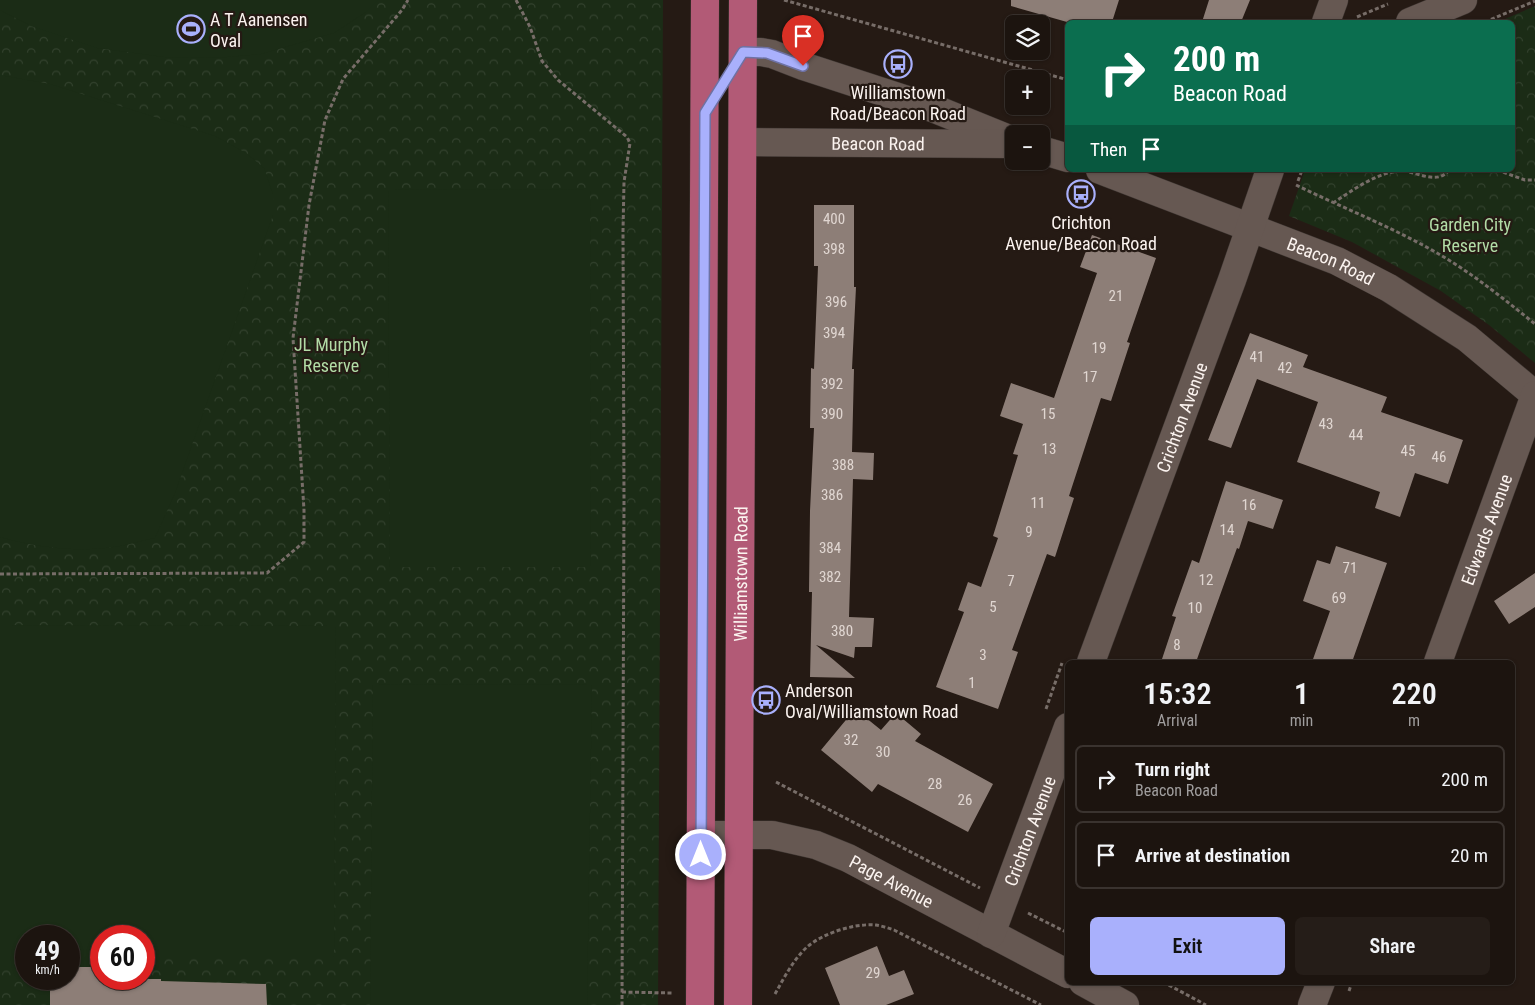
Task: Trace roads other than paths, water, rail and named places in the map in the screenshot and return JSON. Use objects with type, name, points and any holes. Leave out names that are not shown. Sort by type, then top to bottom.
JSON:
[{"type":"main road","points":[[700,1005],[705,0]]},
{"type":"main road","name":"Williamstown Road","points":[[738,1005],[743,0]]},
{"type":"main road","points":[[705,115],[743,52]]},
{"type":"main road","points":[[705,115],[743,142]]},
{"type":"street","points":[[1415,20],[1463,0]]},
{"type":"street","name":"Beacon Road","points":[[743,52],[772,54],[803,66],[922,104],[1005,139]]},
{"type":"street","name":"Beacon Road","points":[[743,142],[1005,143]]},
{"type":"street","points":[[1050,153],[1065,157]]},
{"type":"street","name":"Beacon Road","points":[[1105,172],[1337,261],[1389,288],[1468,338],[1535,395]]},
{"type":"street","name":"Crichton Avenue","points":[[1092,660],[1251,228],[1269,172]]},
{"type":"street","name":"Edwards Avenue","points":[[1439,660],[1535,395]]},
{"type":"street","name":"Crichton Avenue","points":[[991,934],[1065,735]]},
{"type":"street","name":"Page Avenue","points":[[701,835],[772,835],[816,845],[848,858],[1065,972]]},
{"type":"street","points":[[1088,985],[1125,1005]]},
{"type":"street","points":[[1312,1005],[1319,985]]},
{"type":"place","name":"A T Aanensen Oval","points":[[191,29]]},
{"type":"place","name":"Williamstown Road/Beacon Road","points":[[898,64]]},
{"type":"place","name":"Crichton Avenue/Beacon Road","points":[[1081,194]]},
{"type":"place","name":"Anderson Oval/Williamstown Road","points":[[766,700]]},
{"type":"park label","name":"Garden City Reserve","points":[[1470,234]]},
{"type":"park label","name":"JL Murphy Reserve","points":[[331,354]]}]
